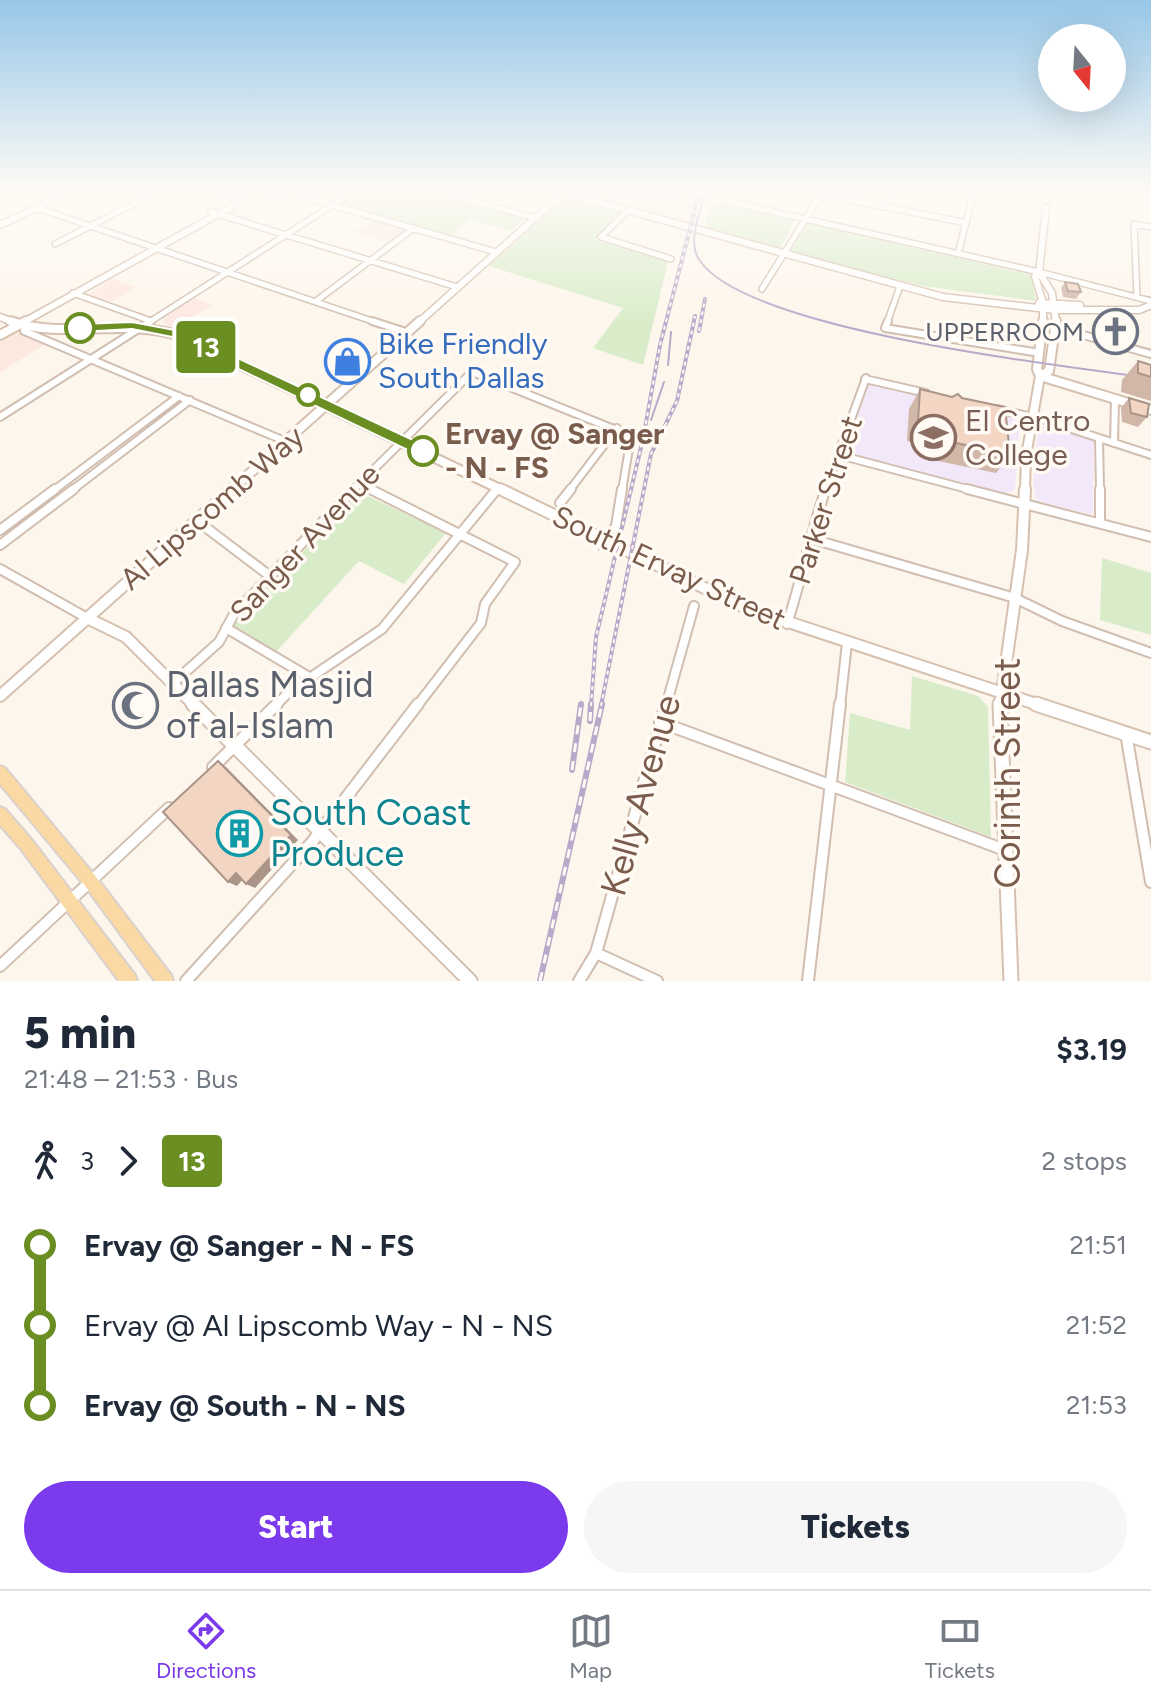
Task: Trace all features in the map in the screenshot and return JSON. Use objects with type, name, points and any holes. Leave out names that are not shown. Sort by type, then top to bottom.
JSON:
[{"type":"main road","points":[[0,335],[21,326],[174,236]]},
{"type":"main road","name":"Al Lipscomb Way","points":[[0,696],[515,236]]},
{"type":"main road","points":[[715,236],[935,293],[1054,307],[1139,310],[1150,304]]},
{"type":"main road","name":"Corinth Street","points":[[1011,981],[1000,693],[1015,598],[1031,416],[1040,376],[1037,369],[1043,306],[1035,276],[1039,272],[1043,236]]},
{"type":"main road","name":"Corinth Street","points":[[1039,272],[1046,278],[1054,307],[1055,327],[1049,371],[1040,376]]},
{"type":"main road","points":[[0,317],[21,326]]},
{"type":"main road","name":"South Ervay Street","points":[[21,326],[59,329],[142,326],[174,333],[328,404],[746,608],[1151,742]]},
{"type":"main road","points":[[1040,376],[1151,410]]},
{"type":"main road","points":[[87,618],[126,637],[470,981]]},
{"type":"main road","points":[[0,773],[91,882],[165,981]]},
{"type":"main road","points":[[0,814],[129,981]]},
{"type":"street","points":[[55,244],[71,236]]},
{"type":"street","points":[[120,236],[406,332]]},
{"type":"street","points":[[0,417],[286,236]]},
{"type":"street","points":[[290,236],[457,287]]},
{"type":"street","points":[[316,302],[404,236]]},
{"type":"street","points":[[441,236],[496,252]]},
{"type":"street","points":[[602,236],[671,259]]},
{"type":"street","points":[[762,289],[795,236]]},
{"type":"street","points":[[878,236],[1039,272],[1137,297],[1150,304]]},
{"type":"street","points":[[958,254],[963,236]]},
{"type":"street","points":[[1134,236],[1137,297]]},
{"type":"street","points":[[900,286],[885,328],[1040,353]]},
{"type":"street","points":[[73,293],[151,321]]},
{"type":"street","points":[[21,326],[24,331],[287,442]]},
{"type":"street","points":[[1055,327],[1151,354]]},
{"type":"street","name":"Sanger Avenue","points":[[172,684],[219,642],[234,614],[401,440],[409,436],[469,375],[475,373],[617,428]]},
{"type":"street","name":"Parker Street","points":[[787,624],[802,578],[809,538],[866,377],[942,396]]},
{"type":"street","points":[[0,530],[179,396]]},
{"type":"street","points":[[1114,443],[1115,398]]},
{"type":"street","points":[[0,545],[190,400]]},
{"type":"street","points":[[987,407],[1031,416],[1151,455]]},
{"type":"street","points":[[560,503],[617,428],[633,440],[616,526],[595,546]]},
{"type":"street","points":[[1099,438],[1100,523]]},
{"type":"street","points":[[839,455],[1151,537]]},
{"type":"street","points":[[186,981],[320,832],[481,623],[485,604],[515,562],[359,483]]},
{"type":"street","points":[[203,775],[309,677],[382,629],[498,488]]},
{"type":"street","points":[[196,520],[270,576]]},
{"type":"street","points":[[809,538],[1015,598],[1062,621],[1151,653]]},
{"type":"street","points":[[0,569],[87,618]]},
{"type":"street","name":"Kelly Avenue","points":[[579,981],[596,953],[694,606]]},
{"type":"street","points":[[226,628],[309,677]]},
{"type":"street","points":[[808,981],[847,643]]},
{"type":"street","points":[[660,722],[1005,850]]},
{"type":"street","points":[[1126,733],[1151,882]]},
{"type":"street","points":[[0,966],[182,795]]},
{"type":"street","points":[[596,953],[657,981]]},
{"type":"shaded area","points":[[371,236],[399,236],[391,242]]},
{"type":"shaded area","points":[[113,279],[136,287],[111,302],[88,294]]},
{"type":"shaded area","points":[[194,298],[212,305],[175,328],[163,323],[164,318]]},
{"type":"shaded area","points":[[14,333],[46,344],[0,372],[0,342]]},
{"type":"shaded area","name":"El Centro College","points":[[868,385],[1016,420],[1020,425],[1015,490],[1005,493],[848,454],[846,452]]},
{"type":"shaded area","points":[[1038,424],[1094,441],[1093,515],[1037,501],[1033,483]]},
{"type":"green space","points":[[523,236],[599,236],[595,240],[668,262],[643,365],[593,348],[623,308],[489,266]]},
{"type":"green space","points":[[733,236],[787,236],[780,249]]},
{"type":"green space","points":[[800,236],[862,236],[1031,275],[1036,301],[923,286],[791,253]]},
{"type":"green space","points":[[361,493],[446,533],[404,584],[359,561],[275,653],[230,626]]},
{"type":"green space","points":[[1102,558],[1151,573],[1151,635],[1100,620]]},
{"type":"green space","points":[[912,676],[978,696],[988,707],[991,837],[845,782],[850,713],[910,730]]},
{"type":"building","points":[[1065,282],[1078,284],[1081,292],[1068,291]]},
{"type":"building","points":[[1138,361],[1151,365],[1151,377],[1138,373]]},
{"type":"building","points":[[920,389],[952,397],[958,394],[962,398],[1005,407],[1010,454],[931,438],[931,425],[918,422]]},
{"type":"building","points":[[1129,398],[1149,404],[1147,417],[1131,413]]},
{"type":"building","name":"South Coast Produce","points":[[218,761],[291,835],[246,884],[236,873],[228,882],[163,812]]},
{"type":"tram line","points":[[694,236],[700,261],[730,286],[779,307],[841,326],[910,341],[1151,378]]},
{"type":"tram line","points":[[668,365],[671,332]]},
{"type":"tram line","points":[[651,420],[664,382]]},
{"type":"railway","points":[[591,706],[596,637],[643,439],[660,345],[688,236]]},
{"type":"railway","points":[[699,331],[705,299]]},
{"type":"railway","points":[[601,706],[651,454],[677,401],[695,316]]},
{"type":"railway","points":[[572,770],[581,704]]},
{"type":"railway","points":[[590,721],[591,704]]},
{"type":"railway","points":[[540,981],[602,704]]},
{"type":"bus line","name":"13","points":[[80,328],[142,326],[175,334],[423,451]]},
{"type":"place","name":"UPPERROOM","points":[[1115,332]]},
{"type":"place","name":"Bike Friendly South Dallas","points":[[347,361]]},
{"type":"place","name":"El Centro College","points":[[934,438]]},
{"type":"place","name":"Ervay @ Sanger - N - FS","points":[[423,451]]},
{"type":"place","name":"Dallas Masjid of al-Islam","points":[[135,705]]},
{"type":"place","name":"South Coast Produce","points":[[239,833]]}]
